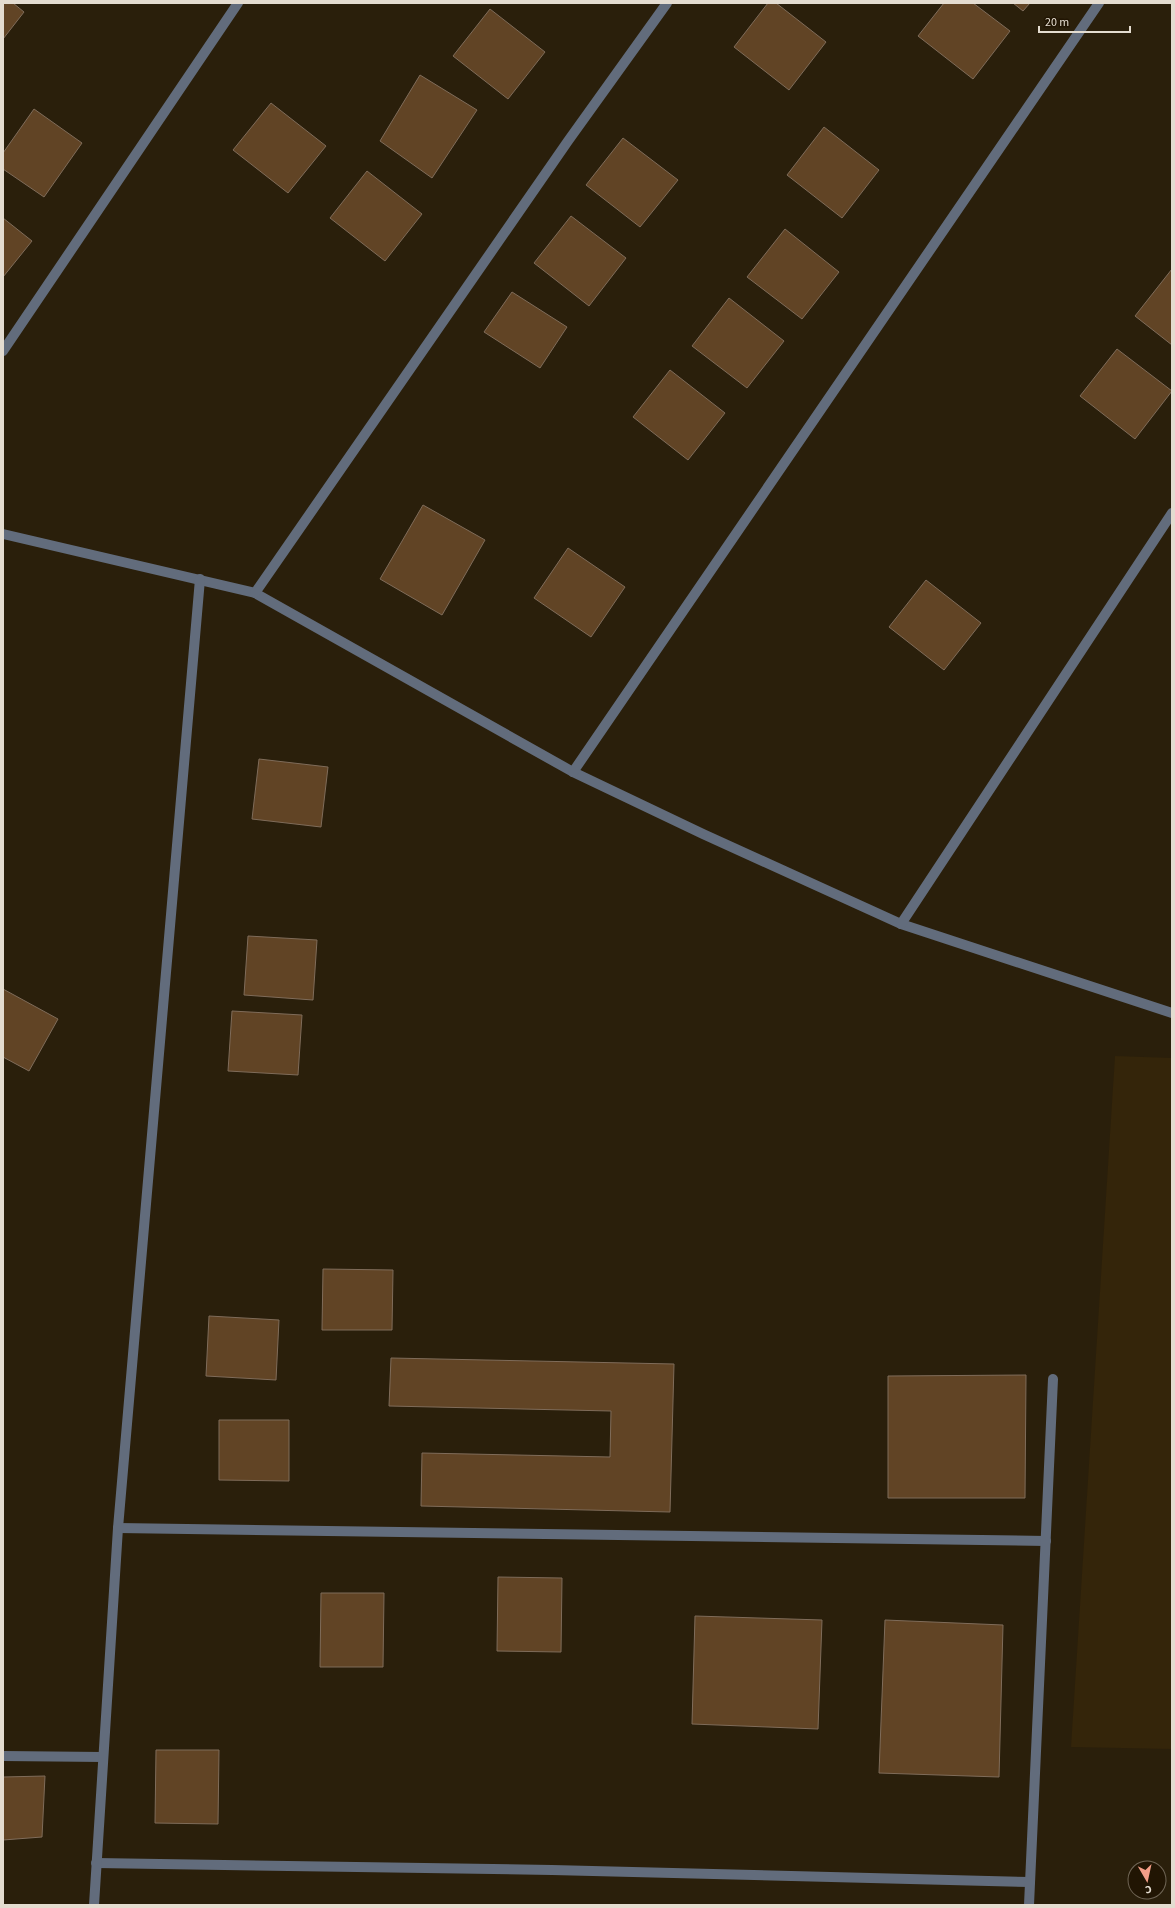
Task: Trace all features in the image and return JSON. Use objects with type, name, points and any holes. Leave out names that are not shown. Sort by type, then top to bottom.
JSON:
[{"type":"street","points":[[3,351],[238,3]]},
{"type":"street","points":[[255,593],[563,148],[667,3]]},
{"type":"street","points":[[573,772],[1099,3]]},
{"type":"street","points":[[901,924],[1172,513]]},
{"type":"street","points":[[3,534],[255,593],[573,772],[703,834],[901,924],[1172,1013]]},
{"type":"street","points":[[94,1905],[118,1528],[200,579]]},
{"type":"street","points":[[1029,1905],[1053,1379]]},
{"type":"street","points":[[118,1528],[1046,1541]]},
{"type":"street","points":[[3,1756],[103,1757]]},
{"type":"street","points":[[96,1863],[568,1871],[1030,1882]]},
{"type":"shaded area","points":[[1115,1056],[1172,1058],[1172,1749],[1071,1747]]},
{"type":"building","points":[[3,3],[13,3],[24,12],[3,39]]},
{"type":"building","points":[[768,3],[776,3],[826,42],[789,90],[734,47]]},
{"type":"building","points":[[944,3],[973,3],[1010,31],[973,79],[918,36]]},
{"type":"building","points":[[1013,3],[1030,3],[1023,11]]},
{"type":"building","points":[[490,9],[545,52],[508,99],[453,56]]},
{"type":"building","points":[[420,75],[477,110],[432,178],[380,141]]},
{"type":"building","points":[[271,103],[326,146],[288,193],[233,150]]},
{"type":"building","points":[[34,109],[82,143],[44,197],[3,169],[3,153]]},
{"type":"building","points":[[824,127],[879,170],[842,218],[787,175]]},
{"type":"building","points":[[623,138],[678,180],[640,227],[586,185]]},
{"type":"building","points":[[367,171],[422,214],[385,261],[330,218]]},
{"type":"building","points":[[571,216],[626,258],[589,306],[534,263]]},
{"type":"building","points":[[3,218],[32,241],[3,277]]},
{"type":"building","points":[[785,229],[839,272],[802,319],[747,277]]},
{"type":"building","points":[[1172,269],[1172,345],[1135,316]]},
{"type":"building","points":[[512,292],[567,327],[540,368],[484,332]]},
{"type":"building","points":[[729,298],[784,341],[747,388],[692,346]]},
{"type":"building","points":[[1117,349],[1172,391],[1135,439],[1080,396]]},
{"type":"building","points":[[670,370],[725,413],[688,460],[633,417]]},
{"type":"building","points":[[423,505],[485,540],[442,615],[380,579]]},
{"type":"building","points":[[568,548],[625,587],[591,637],[534,598]]},
{"type":"building","points":[[926,580],[981,623],[944,670],[889,627]]},
{"type":"building","points":[[259,759],[328,767],[321,827],[252,819]]},
{"type":"building","points":[[248,936],[317,940],[313,1000],[244,995]]},
{"type":"building","points":[[3,989],[58,1019],[29,1071],[3,1057]]},
{"type":"building","points":[[232,1011],[302,1015],[298,1075],[228,1071]]},
{"type":"building","points":[[323,1269],[393,1270],[392,1330],[322,1330]]},
{"type":"building","points":[[209,1316],[279,1320],[276,1380],[206,1376]]},
{"type":"building","points":[[391,1358],[674,1364],[670,1512],[421,1506],[422,1453],[610,1457],[611,1411],[389,1406]]},
{"type":"building","points":[[1026,1375],[1025,1498],[888,1498],[888,1376]]},
{"type":"building","points":[[219,1420],[289,1420],[289,1481],[219,1480]]},
{"type":"building","points":[[498,1577],[562,1578],[561,1652],[497,1651]]},
{"type":"building","points":[[321,1593],[384,1593],[383,1667],[320,1667]]},
{"type":"building","points":[[695,1616],[822,1620],[818,1729],[692,1724]]},
{"type":"building","points":[[885,1620],[1003,1625],[999,1777],[879,1773]]},
{"type":"building","points":[[156,1750],[219,1750],[218,1824],[155,1823]]},
{"type":"building","points":[[45,1776],[42,1837],[3,1840],[3,1777]]}]
